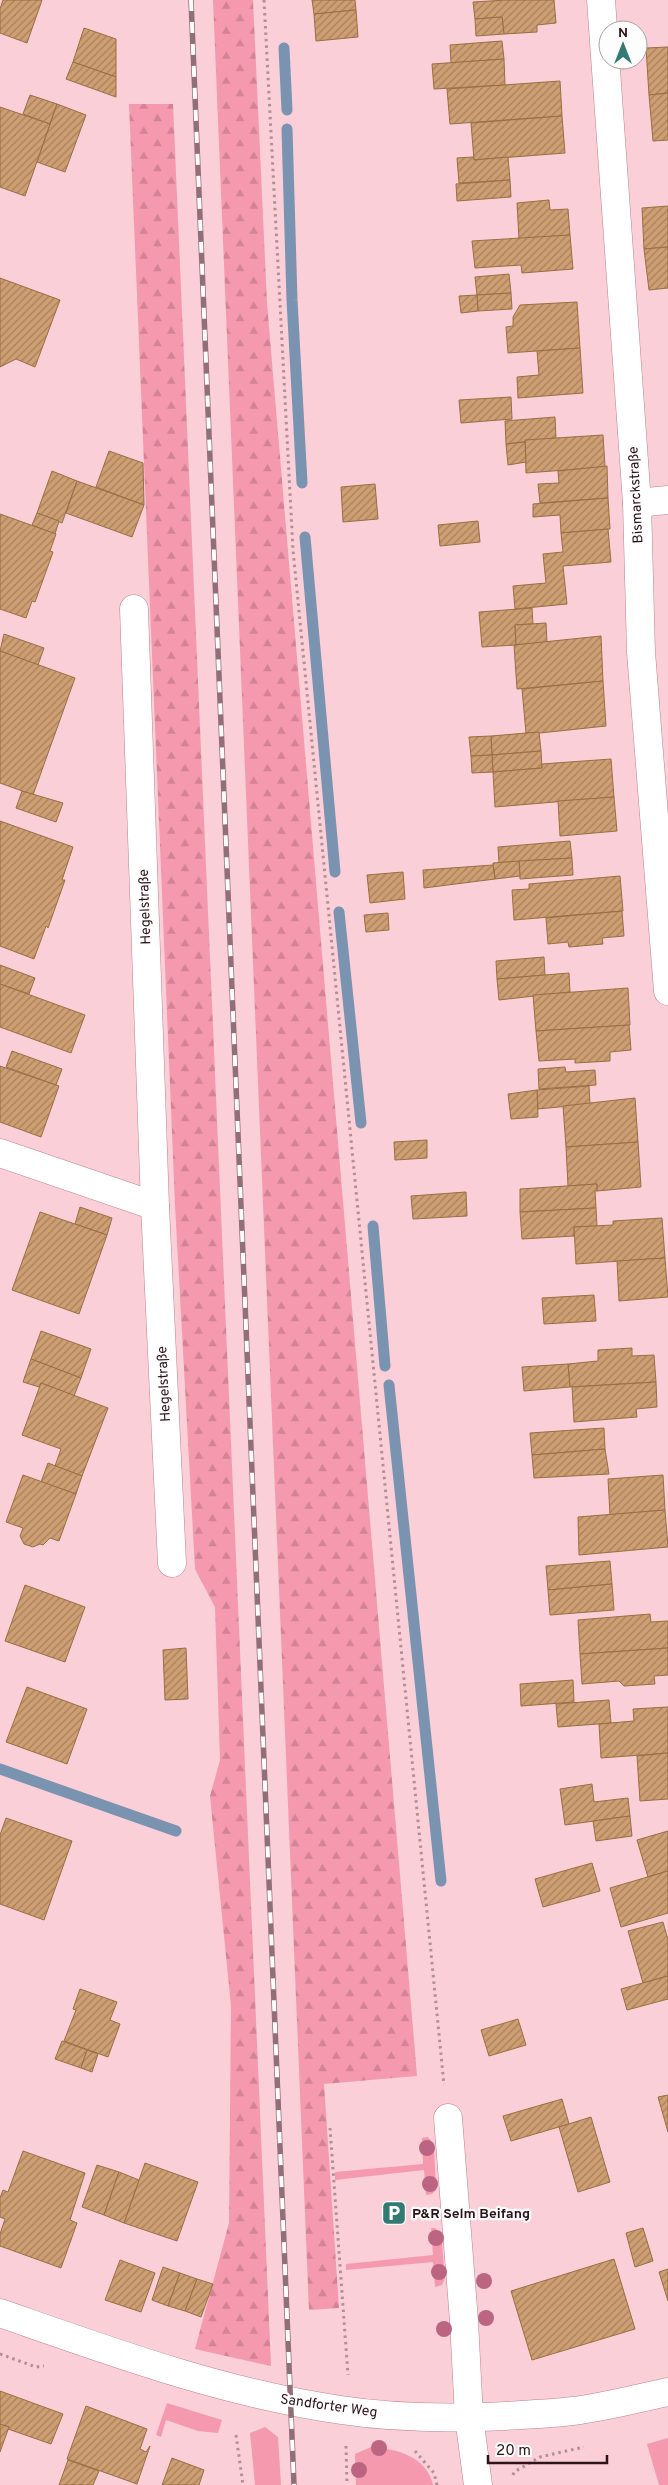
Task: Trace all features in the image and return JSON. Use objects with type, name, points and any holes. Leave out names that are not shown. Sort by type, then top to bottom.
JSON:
[{"type":"street","name":"Bismarckstraße","points":[[601,0],[637,503],[641,652],[668,990]]},
{"type":"street","points":[[637,503],[668,500]]},
{"type":"street","name":"Hegelstraße","points":[[134,609],[155,1206],[172,1563]]},
{"type":"street","points":[[0,1153],[155,1206]]},
{"type":"street","points":[[448,2118],[469,2418],[478,2485]]},
{"type":"street","name":"Sandforter Weg","points":[[0,2313],[122,2356],[218,2385],[342,2410],[469,2418],[566,2412],[668,2392]]},
{"type":"path","points":[[264,0],[293,550],[448,2118]]},
{"type":"path","points":[[330,2128],[347,2359]]},
{"type":"path","points":[[236,2435],[243,2485]]},
{"type":"path","points":[[346,2443],[347,2485]]},
{"type":"path","points":[[512,2479],[514,2472],[540,2457],[586,2447]]},
{"type":"green space","points":[[213,0],[253,0],[267,303],[417,2076],[324,2084],[339,2308],[309,2310]]},
{"type":"green space","points":[[129,104],[173,104],[271,2366],[195,2349],[229,2223],[231,2006],[210,1796],[220,1760],[215,1607],[195,1569],[175,1205]]},
{"type":"green space","points":[[428,2137],[434,2145],[436,2190],[432,2194],[426,2195],[424,2170],[335,2180],[335,2172],[423,2164],[422,2138]]},
{"type":"green space","points":[[431,2228],[435,2228],[441,2233],[445,2278],[442,2285],[435,2287],[433,2262],[346,2270],[346,2264],[433,2255]]},
{"type":"green space","points":[[167,2403],[222,2420],[218,2433],[198,2431],[166,2420],[161,2437],[156,2435]]},
{"type":"green space","points":[[265,2427],[278,2437],[281,2485],[255,2485],[250,2433]]},
{"type":"green space","points":[[668,2438],[668,2485],[659,2485],[647,2444]]},
{"type":"green space","points":[[371,2447],[400,2452],[409,2456],[424,2467],[433,2485],[356,2485],[355,2454]]},
{"type":"building","points":[[3,0],[42,0],[27,43],[0,33],[0,9]]},
{"type":"building","points":[[312,0],[355,0],[356,10],[314,14]]},
{"type":"building","points":[[554,0],[556,23],[537,25],[537,32],[504,34],[502,17],[475,19],[473,2]]},
{"type":"building","points":[[356,10],[358,37],[316,41],[314,14]]},
{"type":"building","points":[[502,17],[504,34],[476,36],[475,19]]},
{"type":"building","points":[[84,28],[116,39],[116,77],[73,62]]},
{"type":"building","points":[[502,41],[504,59],[451,63],[450,45]]},
{"type":"building","points":[[668,47],[668,93],[649,95],[648,48]]},
{"type":"building","points":[[504,59],[505,85],[434,89],[432,64]]},
{"type":"building","points":[[73,62],[116,77],[116,97],[66,79]]},
{"type":"building","points":[[560,81],[562,116],[450,124],[447,89]]},
{"type":"building","points":[[668,93],[668,140],[653,141],[649,95]]},
{"type":"building","points":[[30,95],[57,104],[50,124],[23,114]]},
{"type":"building","points":[[57,104],[86,115],[65,172],[37,162]]},
{"type":"building","points":[[0,107],[50,124],[25,196],[0,187]]},
{"type":"building","points":[[562,116],[565,153],[474,160],[471,123]]},
{"type":"building","points":[[473,157],[474,160],[508,157],[510,180],[459,183],[457,158]]},
{"type":"building","points":[[510,180],[511,197],[457,201],[456,184]]},
{"type":"building","points":[[549,200],[550,210],[568,209],[570,235],[519,239],[517,203]]},
{"type":"building","points":[[668,206],[668,247],[644,249],[642,208]]},
{"type":"building","points":[[570,235],[573,269],[522,273],[521,265],[475,268],[472,241]]},
{"type":"building","points":[[668,247],[668,288],[649,290],[644,249]]},
{"type":"building","points":[[509,274],[511,293],[477,295],[475,277]]},
{"type":"building","points":[[0,278],[60,300],[35,367],[16,359],[0,367]]},
{"type":"building","points":[[511,293],[512,309],[478,311],[477,295]]},
{"type":"building","points":[[477,295],[478,311],[461,313],[459,296]]},
{"type":"building","points":[[577,302],[580,348],[508,353],[506,327],[513,326],[513,317],[520,305]]},
{"type":"building","points":[[580,348],[583,393],[518,398],[517,377],[539,375],[537,351]]},
{"type":"building","points":[[511,397],[512,419],[461,423],[459,400]]},
{"type":"building","points":[[555,417],[556,438],[506,444],[505,421]]},
{"type":"building","points":[[603,435],[605,467],[526,473],[525,440]]},
{"type":"building","points":[[525,442],[526,462],[508,465],[506,444]]},
{"type":"building","points":[[109,451],[143,463],[144,505],[96,487]]},
{"type":"building","points":[[607,466],[608,498],[540,503],[538,484],[559,483],[558,471]]},
{"type":"building","points":[[52,471],[77,481],[62,523],[37,513]]},
{"type":"building","points":[[77,481],[144,505],[132,537],[66,513]]},
{"type":"building","points":[[375,484],[378,519],[343,522],[341,487]]},
{"type":"building","points":[[608,498],[610,529],[561,533],[560,515],[533,517],[533,504]]},
{"type":"building","points":[[37,513],[59,521],[55,534],[32,525]]},
{"type":"building","points":[[0,514],[56,534],[50,551],[53,552],[35,602],[32,601],[26,618],[0,609]]},
{"type":"building","points":[[478,521],[480,542],[440,546],[438,525]]},
{"type":"building","points":[[608,529],[611,562],[563,566],[567,604],[515,609],[513,586],[546,583],[543,554],[563,552],[561,533]]},
{"type":"building","points":[[532,608],[533,624],[515,625],[516,645],[482,647],[479,612]]},
{"type":"building","points":[[546,623],[547,642],[516,645],[515,625]]},
{"type":"building","points":[[4,634],[44,648],[38,665],[0,651]]},
{"type":"building","points":[[601,636],[603,681],[517,689],[514,645]]},
{"type":"building","points":[[0,651],[75,678],[33,795],[0,783]]},
{"type":"building","points":[[603,681],[606,726],[526,733],[522,689]]},
{"type":"building","points":[[539,732],[541,751],[492,755],[491,736]]},
{"type":"building","points":[[491,736],[492,755],[471,756],[469,737]]},
{"type":"building","points":[[541,751],[542,768],[493,772],[492,755]]},
{"type":"building","points":[[492,755],[493,772],[472,773],[471,756]]},
{"type":"building","points":[[611,759],[614,797],[495,807],[493,772],[542,768],[542,764]]},
{"type":"building","points":[[22,791],[63,803],[56,822],[16,808]]},
{"type":"building","points":[[614,797],[617,831],[560,836],[558,801]]},
{"type":"building","points":[[0,821],[73,847],[62,880],[65,880],[48,928],[46,926],[34,959],[0,946]]},
{"type":"building","points":[[570,841],[572,858],[499,863],[498,847]]},
{"type":"building","points":[[572,858],[573,875],[520,879],[519,861]]},
{"type":"building","points":[[519,861],[520,876],[495,879],[493,863]]},
{"type":"building","points":[[493,865],[495,879],[424,888],[423,870]]},
{"type":"building","points":[[403,872],[405,899],[370,903],[367,875]]},
{"type":"building","points":[[620,876],[623,911],[514,920],[512,890],[529,889],[529,884]]},
{"type":"building","points":[[622,911],[624,936],[602,938],[603,944],[569,947],[568,942],[548,944],[546,918]]},
{"type":"building","points":[[388,913],[389,930],[366,932],[364,915]]},
{"type":"building","points":[[544,957],[545,975],[497,979],[496,961]]},
{"type":"building","points":[[0,965],[35,978],[29,994],[0,984]]},
{"type":"building","points":[[569,973],[570,992],[499,1000],[497,979]]},
{"type":"building","points":[[0,984],[85,1015],[71,1053],[0,1027]]},
{"type":"building","points":[[628,988],[630,1025],[536,1031],[533,995]]},
{"type":"building","points":[[629,1025],[631,1050],[610,1052],[610,1061],[575,1063],[575,1059],[539,1061],[536,1031]]},
{"type":"building","points":[[12,1051],[62,1069],[56,1085],[6,1067]]},
{"type":"building","points":[[0,1066],[59,1086],[41,1137],[0,1122]]},
{"type":"building","points":[[565,1067],[566,1072],[595,1070],[596,1085],[539,1089],[538,1069]]},
{"type":"building","points":[[589,1086],[590,1104],[538,1109],[537,1090]]},
{"type":"building","points":[[537,1090],[538,1117],[511,1119],[508,1094]]},
{"type":"building","points":[[635,1098],[638,1142],[566,1147],[563,1106]]},
{"type":"building","points":[[427,1140],[427,1158],[395,1160],[394,1142]]},
{"type":"building","points":[[638,1142],[641,1187],[597,1191],[597,1184],[568,1186],[566,1147]]},
{"type":"building","points":[[597,1184],[597,1191],[595,1191],[596,1208],[520,1212],[520,1189]]},
{"type":"building","points":[[466,1192],[467,1216],[413,1219],[411,1196]]},
{"type":"building","points":[[80,1207],[112,1218],[107,1235],[75,1224]]},
{"type":"building","points":[[596,1208],[597,1226],[574,1227],[574,1236],[522,1239],[520,1212]]},
{"type":"building","points":[[40,1212],[107,1235],[79,1314],[12,1290]]},
{"type":"building","points":[[662,1218],[665,1258],[576,1264],[574,1227],[613,1225],[613,1221]]},
{"type":"building","points":[[665,1258],[668,1297],[619,1301],[617,1261]]},
{"type":"building","points":[[594,1295],[596,1321],[544,1324],[542,1298]]},
{"type":"building","points":[[41,1331],[91,1349],[81,1378],[31,1359]]},
{"type":"building","points":[[632,1348],[632,1356],[654,1355],[656,1382],[570,1387],[568,1364],[598,1361],[598,1350]]},
{"type":"building","points":[[31,1359],[81,1378],[74,1396],[41,1383],[39,1387],[23,1382]]},
{"type":"building","points":[[568,1364],[570,1387],[524,1391],[522,1367]]},
{"type":"building","points":[[656,1382],[657,1407],[636,1409],[637,1417],[574,1422],[572,1387]]},
{"type":"building","points":[[41,1383],[108,1408],[82,1476],[55,1466],[61,1449],[22,1435]]},
{"type":"building","points":[[604,1428],[605,1449],[532,1455],[530,1433]]},
{"type":"building","points":[[605,1449],[609,1474],[534,1478],[532,1455]]},
{"type":"building","points":[[48,1463],[82,1476],[76,1494],[41,1482]]},
{"type":"building","points":[[23,1475],[76,1494],[59,1541],[50,1538],[43,1545],[40,1544],[33,1547],[24,1544],[20,1536],[23,1528],[6,1522]]},
{"type":"building","points":[[663,1475],[665,1510],[610,1515],[608,1479]]},
{"type":"building","points":[[665,1510],[668,1547],[579,1555],[578,1517]]},
{"type":"building","points":[[610,1561],[612,1584],[548,1590],[546,1566]]},
{"type":"building","points":[[612,1584],[614,1610],[550,1615],[548,1590]]},
{"type":"building","points":[[25,1585],[85,1607],[65,1662],[5,1641]]},
{"type":"building","points":[[650,1614],[651,1622],[668,1621],[668,1648],[580,1654],[578,1620]]},
{"type":"building","points":[[186,1648],[188,1699],[165,1700],[163,1650]]},
{"type":"building","points":[[668,1648],[668,1675],[654,1676],[655,1684],[624,1686],[619,1681],[582,1684],[580,1654]]},
{"type":"building","points":[[573,1680],[574,1702],[521,1706],[520,1684]]},
{"type":"building","points":[[27,1687],[87,1709],[67,1764],[6,1742]]},
{"type":"building","points":[[609,1700],[611,1723],[558,1727],[556,1704]]},
{"type":"building","points":[[668,1707],[668,1753],[601,1758],[599,1724],[634,1721],[633,1709]]},
{"type":"building","points":[[668,1753],[668,1799],[640,1801],[637,1756]]},
{"type":"building","points":[[592,1784],[594,1802],[628,1798],[630,1816],[565,1825],[560,1789]]},
{"type":"building","points":[[630,1816],[632,1836],[596,1841],[593,1821]]},
{"type":"building","points":[[6,1818],[72,1841],[44,1920],[0,1904],[0,1835]]},
{"type":"building","points":[[668,1831],[668,1871],[648,1877],[637,1840]]},
{"type":"building","points":[[592,1863],[600,1891],[543,1907],[535,1879]]},
{"type":"building","points":[[668,1871],[668,1913],[621,1927],[610,1888]]},
{"type":"building","points":[[663,1922],[668,1940],[668,1976],[643,1983],[628,1931]]},
{"type":"building","points":[[668,1976],[668,1999],[627,2010],[621,1989]]},
{"type":"building","points":[[80,1989],[117,2002],[110,2020],[120,2024],[108,2057],[64,2041],[76,2010],[73,2009]]},
{"type":"building","points":[[518,2019],[526,2045],[489,2056],[481,2030]]},
{"type":"building","points":[[62,2041],[87,2050],[81,2068],[55,2059]]},
{"type":"building","points":[[87,2050],[98,2054],[92,2072],[81,2068]]},
{"type":"building","points":[[668,2095],[668,2132],[658,2097]]},
{"type":"building","points":[[562,2099],[569,2124],[511,2141],[503,2116]]},
{"type":"building","points":[[591,2117],[610,2182],[578,2192],[559,2127]]},
{"type":"building","points":[[23,2151],[85,2173],[70,2220],[77,2223],[61,2268],[0,2246],[0,2234],[5,2219],[0,2217],[0,2198],[3,2190],[8,2192]]},
{"type":"building","points":[[145,2163],[198,2182],[177,2241],[124,2223]]},
{"type":"building","points":[[97,2165],[119,2172],[104,2215],[82,2207]]},
{"type":"building","points":[[119,2172],[139,2180],[124,2223],[104,2215]]},
{"type":"building","points":[[643,2228],[653,2261],[635,2267],[626,2233]]},
{"type":"building","points":[[614,2259],[635,2329],[532,2360],[511,2291]]},
{"type":"building","points":[[120,2260],[155,2273],[141,2312],[105,2300]]},
{"type":"building","points":[[163,2267],[180,2273],[168,2306],[152,2300]]},
{"type":"building","points":[[668,2269],[668,2301],[659,2272]]},
{"type":"building","points":[[180,2273],[197,2279],[185,2311],[168,2306]]},
{"type":"building","points":[[197,2279],[213,2284],[201,2317],[185,2311]]},
{"type":"building","points":[[0,2391],[63,2414],[51,2444],[8,2429],[9,2427],[0,2424]]},
{"type":"building","points":[[86,2406],[147,2429],[140,2449],[146,2452],[150,2446],[137,2484],[67,2459]]},
{"type":"building","points":[[0,2424],[9,2427],[0,2452]]},
{"type":"building","points":[[172,2458],[204,2470],[199,2485],[162,2485]]},
{"type":"building","points":[[68,2460],[99,2471],[93,2485],[59,2485]]},
{"type":"waterway","points":[[284,48],[287,110]]},
{"type":"waterway","points":[[287,129],[292,300],[302,483]]},
{"type":"waterway","points":[[305,537],[335,872]]},
{"type":"waterway","points":[[339,912],[361,1123]]},
{"type":"waterway","points":[[373,1226],[385,1366]]},
{"type":"waterway","points":[[389,1385],[441,1881]]},
{"type":"waterway","points":[[0,1769],[176,1831]]},
{"type":"railway","points":[[191,0],[294,2485]]},
{"type":"place","name":"P&R Selm Beifang","points":[[394,2213]]}]
